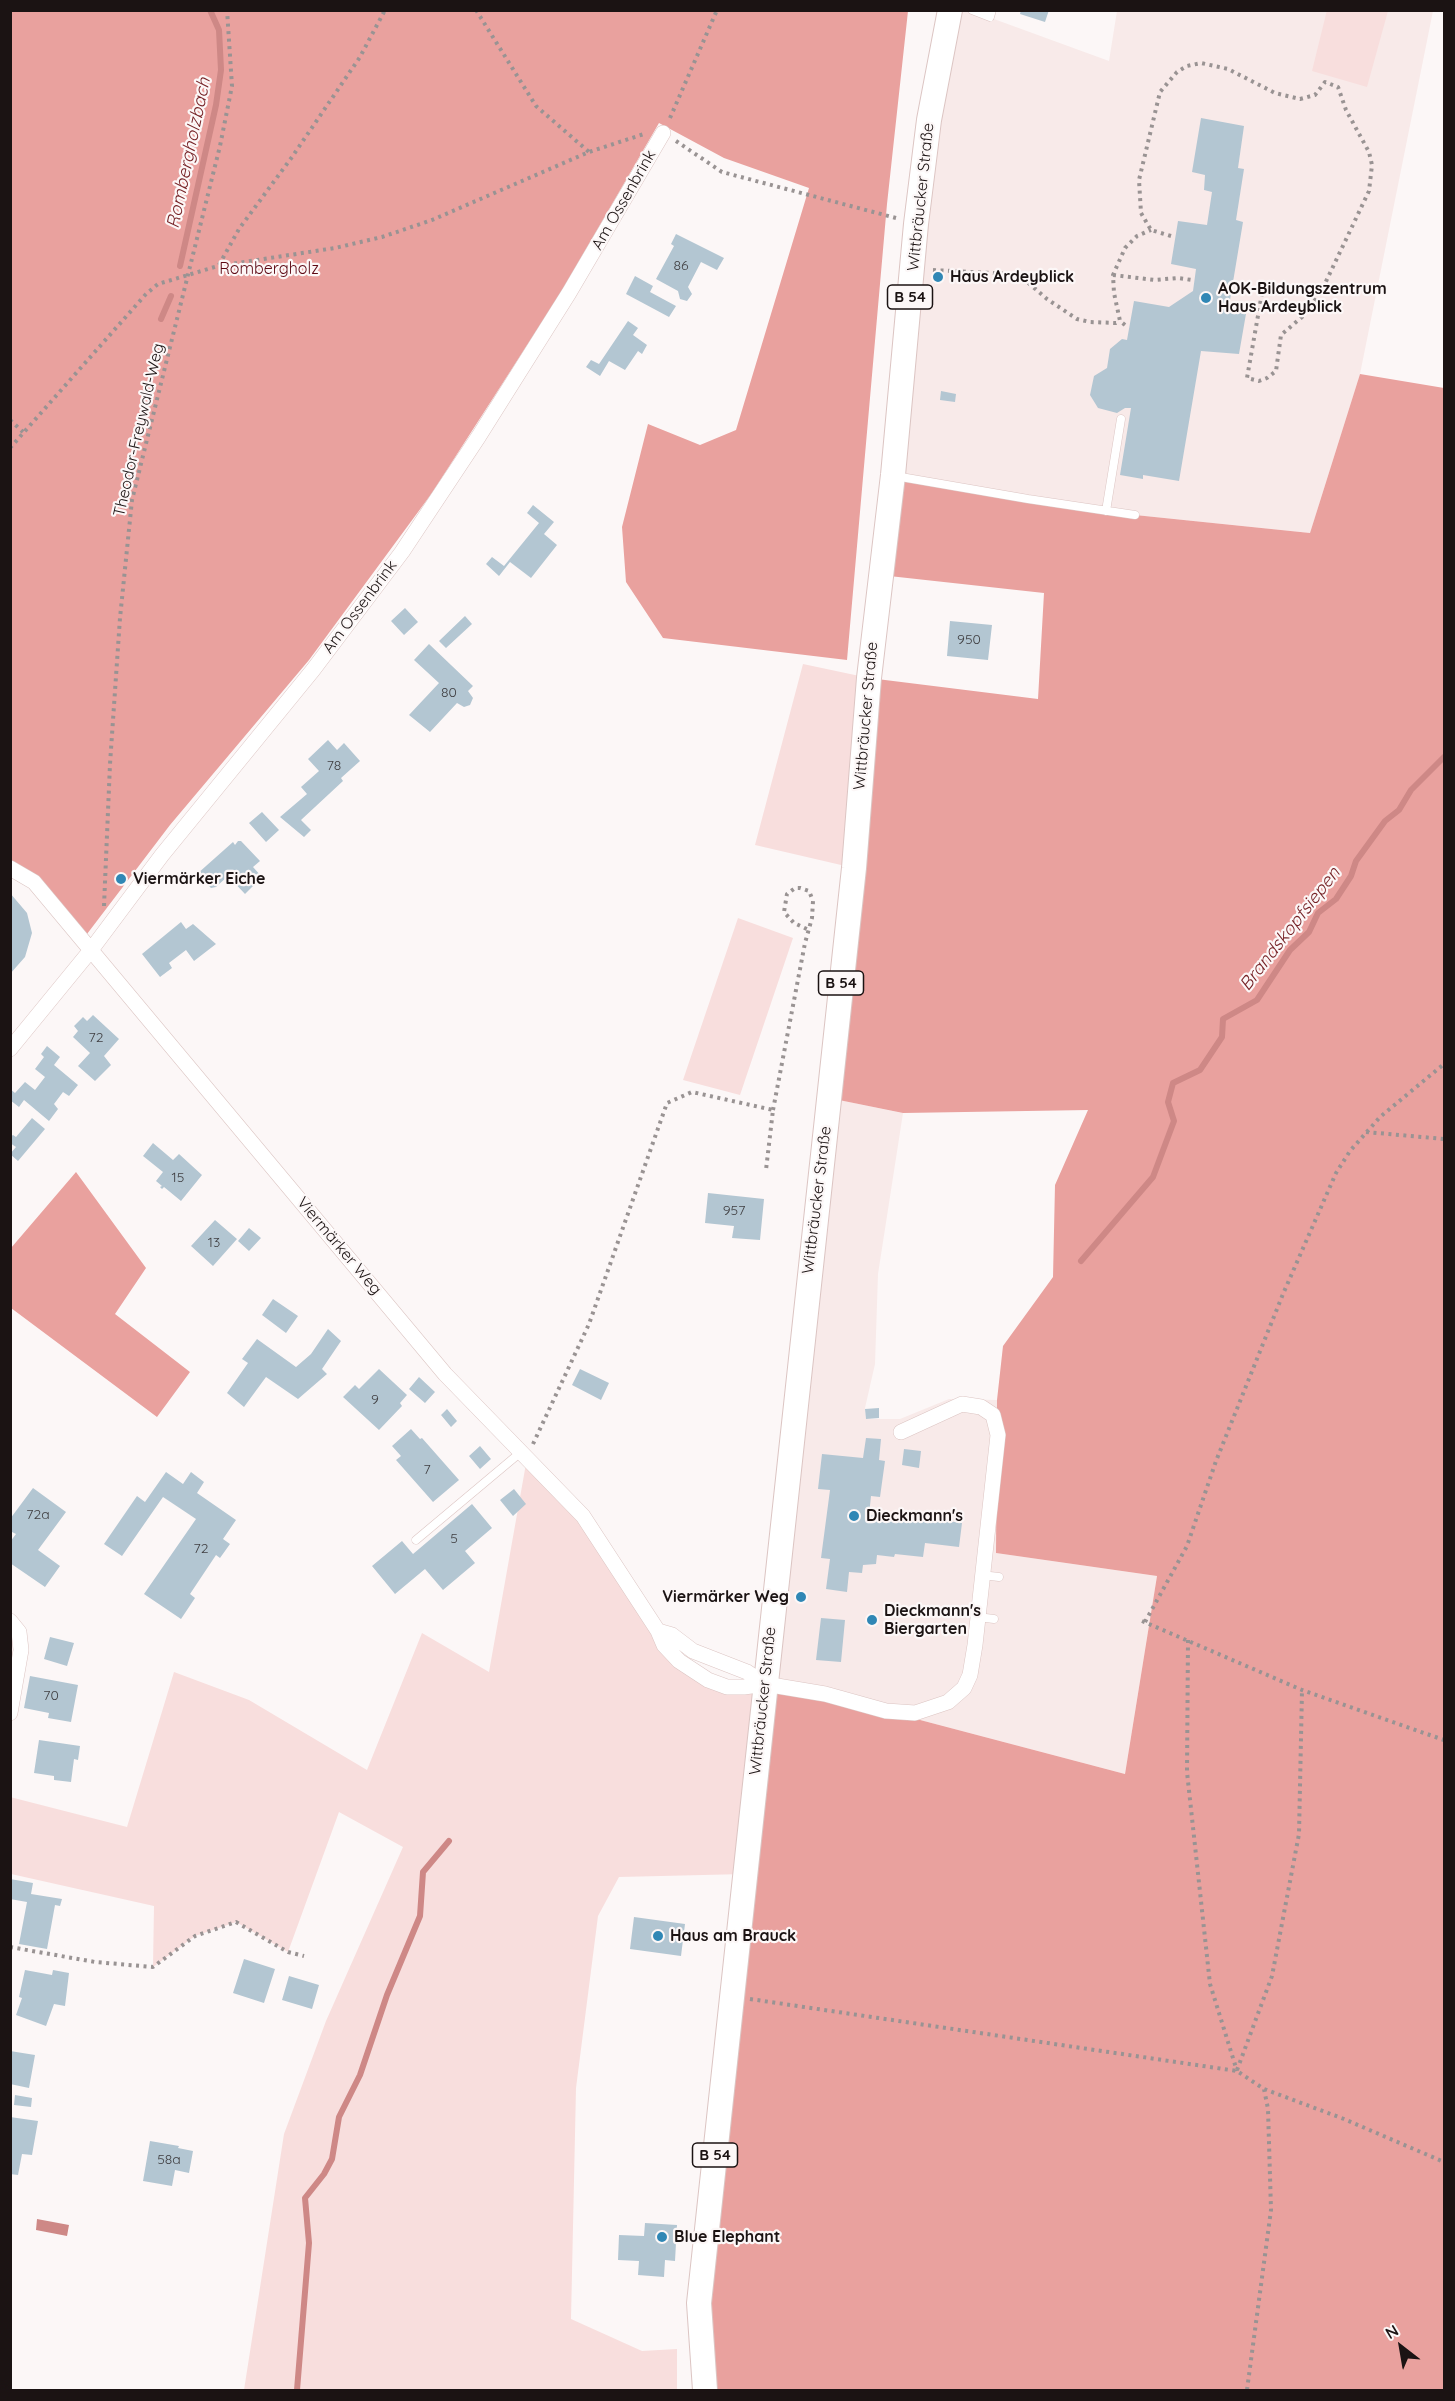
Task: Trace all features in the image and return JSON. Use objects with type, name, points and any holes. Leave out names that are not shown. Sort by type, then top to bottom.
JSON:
[{"type":"main road","name":"Wittbräucker Straße","points":[[705,2391],[699,2303],[854,868],[876,607],[893,475],[916,224],[929,120],[950,10]]},
{"type":"street","name":"Am Ossenbrink","points":[[10,1049],[91,950],[162,855],[313,670],[402,552],[569,293],[663,133]]},
{"type":"street","name":"Viermärker Weg","points":[[10,868],[34,882],[445,1374],[583,1516],[658,1631],[664,1645],[679,1661],[708,1680],[727,1687],[765,1684],[825,1694],[886,1711],[915,1713],[948,1702],[964,1688],[970,1675],[975,1645],[998,1435],[993,1416],[981,1407],[962,1404],[900,1432]]},
{"type":"street","points":[[10,1621],[19,1632],[21,1650],[10,1713]]},
{"type":"street","name":"Viermärker Weg","points":[[658,1631],[672,1635],[693,1651],[747,1672],[765,1684]]},
{"type":"lane","points":[[972,10],[990,17],[992,10]]},
{"type":"lane","points":[[1106,511],[1121,418]]},
{"type":"lane","points":[[893,475],[1135,515]]},
{"type":"lane","points":[[416,1540],[524,1455]]},
{"type":"lane","points":[[981,1575],[999,1577]]},
{"type":"lane","points":[[977,1617],[994,1619]]},
{"type":"path","name":"Theodor-Freywald-Weg","points":[[103,933],[110,764],[120,618],[132,500],[189,274],[232,86],[227,10]]},
{"type":"path","points":[[219,266],[239,229],[311,130],[360,57],[385,10]]},
{"type":"path","points":[[476,10],[536,106],[589,152]]},
{"type":"path","points":[[663,133],[717,10]]},
{"type":"path","points":[[1151,231],[1140,204],[1140,168],[1160,92],[1177,72],[1187,66],[1200,63],[1228,69],[1275,93],[1300,99],[1315,95],[1324,82],[1338,87],[1346,110],[1369,152],[1372,165],[1369,191],[1321,292],[1302,317],[1281,335],[1276,371],[1259,381],[1247,378],[1262,293]]},
{"type":"path","points":[[10,448],[146,294],[158,284],[219,266],[334,248],[382,237],[432,220],[589,152],[646,134],[663,133],[722,172],[916,224]]},
{"type":"path","points":[[1125,325],[1120,321],[1113,275],[1125,248],[1137,236],[1151,231],[1171,236]]},
{"type":"path","points":[[912,269],[1011,274],[1025,280],[1077,319],[1090,322],[1116,323],[1120,321]]},
{"type":"path","points":[[1113,275],[1155,280],[1179,278],[1192,280]]},
{"type":"path","points":[[10,420],[23,432]]},
{"type":"path","points":[[766,1170],[773,1110],[812,918],[813,901],[809,891],[795,888],[788,894],[784,903],[784,912],[794,923],[809,930]]},
{"type":"path","points":[[1444,1064],[1365,1132],[1336,1173],[1283,1294],[1221,1449],[1187,1546],[1143,1622],[1302,1690],[1444,1740]]},
{"type":"path","points":[[524,1455],[589,1324],[667,1103],[692,1092],[773,1110]]},
{"type":"path","points":[[1365,1132],[1444,1139]]},
{"type":"path","points":[[1188,1640],[1187,1772],[1210,1984],[1237,2071]]},
{"type":"path","points":[[1237,2071],[1272,1976],[1299,1834],[1302,1690]]},
{"type":"path","points":[[10,1947],[95,1962],[153,1967],[195,1936],[236,1922],[288,1952],[304,1956]]},
{"type":"path","points":[[732,1996],[1237,2071],[1264,2089],[1344,2119],[1444,2162]]},
{"type":"path","points":[[1247,2391],[1271,2210],[1268,2109],[1264,2089]]},
{"type":"shaded area","points":[[1327,10],[1388,11],[1367,87],[1312,71]]},
{"type":"shaded area","points":[[950,11],[972,11],[1109,61],[1117,11],[1433,11],[1360,374],[1310,533],[1135,515],[893,475]]},
{"type":"shaded area","points":[[803,664],[869,678],[854,868],[755,845]]},
{"type":"shaded area","points":[[738,918],[793,938],[740,1095],[683,1080]]},
{"type":"shaded area","points":[[829,1098],[903,1113],[878,1274],[875,1364],[865,1408],[866,1419],[900,1419],[949,1399],[997,1400],[996,1553],[1157,1576],[1125,1774],[886,1711],[765,1684]]},
{"type":"shaded area","points":[[527,1458],[583,1516],[658,1631],[708,1680],[765,1684],[745,1874],[619,1877],[598,1916],[576,2088],[571,2319],[642,2351],[677,2349],[677,2390],[244,2390],[284,2134],[326,2021],[403,1847],[339,1812],[288,1952],[236,1922],[195,1936],[153,1967],[154,1906],[11,1874],[10,1797],[127,1827],[174,1672],[249,1700],[367,1770],[422,1633],[489,1672]]},
{"type":"shaded area","points":[[37,2219],[69,2225],[67,2236],[36,2230]]},
{"type":"green space","name":"Rombergholz","points":[[10,11],[908,11],[887,204],[847,660],[663,638],[626,582],[622,527],[648,424],[700,445],[736,430],[809,188],[724,158],[659,123],[560,294],[432,493],[309,660],[170,825],[87,934],[11,869]]},
{"type":"green space","points":[[1360,374],[1444,388],[1444,2390],[705,2390],[699,2303],[765,1684],[886,1711],[1125,1774],[1157,1576],[996,1553],[997,1400],[1003,1346],[1053,1277],[1055,1185],[1088,1110],[903,1113],[829,1098],[869,678],[1038,699],[1044,593],[880,575],[893,475],[1135,515],[1310,533]]},
{"type":"green space","points":[[76,1172],[146,1268],[115,1314],[190,1372],[157,1417],[11,1308],[11,1248]]},
{"type":"building","points":[[1021,10],[1049,10],[1045,22],[1020,14]]},
{"type":"building","name":"AOK-Bildungszentrum Haus Ardeyblick","points":[[1201,118],[1244,126],[1238,168],[1244,169],[1236,220],[1243,222],[1229,306],[1247,308],[1239,354],[1201,351],[1179,481],[1143,475],[1143,479],[1120,475],[1131,408],[1125,408],[1117,413],[1098,408],[1090,395],[1094,376],[1107,368],[1110,349],[1122,339],[1127,340],[1134,301],[1169,307],[1193,291],[1196,269],[1171,264],[1178,221],[1207,225],[1212,192],[1204,190],[1205,175],[1192,172]]},
{"type":"building","points":[[676,234],[724,258],[717,270],[701,262],[688,287],[692,294],[687,301],[680,299],[678,291],[656,279],[674,246],[671,244]]},
{"type":"building","points":[[635,276],[653,286],[650,292],[676,306],[669,317],[626,294]]},
{"type":"building","points":[[628,321],[638,328],[633,335],[647,345],[642,354],[638,351],[625,370],[609,361],[600,376],[586,367],[591,360],[599,364]]},
{"type":"building","points":[[941,391],[956,394],[955,402],[940,400]]},
{"type":"building","points":[[533,505],[554,522],[544,534],[557,545],[531,578],[510,562],[499,576],[486,564],[492,557],[504,566],[539,523],[527,513]]},
{"type":"building","points":[[405,608],[418,622],[404,635],[391,621]]},
{"type":"building","points":[[465,616],[472,624],[446,648],[439,641]]},
{"type":"building","points":[[950,621],[992,625],[988,660],[947,656]]},
{"type":"building","points":[[429,644],[473,686],[468,691],[473,698],[470,705],[464,707],[457,703],[430,732],[409,715],[439,683],[414,660]]},
{"type":"building","points":[[328,740],[337,750],[344,743],[360,761],[341,778],[343,781],[301,820],[311,830],[304,837],[280,817],[307,794],[301,787],[319,771],[308,759]]},
{"type":"building","points":[[262,812],[279,830],[266,842],[249,823]]},
{"type":"building","points":[[241,841],[260,861],[253,867],[262,877],[245,894],[228,876],[216,887],[211,888],[197,874],[233,842],[235,845]]},
{"type":"building","points":[[10,893],[27,913],[32,933],[25,957],[10,974]]},
{"type":"building","points":[[181,922],[186,929],[193,924],[216,944],[194,961],[186,950],[169,963],[172,968],[160,977],[142,954]]},
{"type":"building","points":[[93,1015],[119,1039],[104,1056],[111,1065],[95,1081],[78,1066],[90,1053],[73,1037],[78,1031],[74,1026],[83,1017],[87,1021]]},
{"type":"building","points":[[47,1046],[60,1057],[54,1065],[78,1085],[69,1096],[63,1092],[54,1104],[58,1109],[49,1121],[24,1100],[19,1107],[10,1100],[10,1089],[15,1093],[25,1082],[35,1090],[45,1077],[35,1069],[44,1057],[41,1054]]},
{"type":"building","points":[[32,1118],[45,1129],[18,1161],[10,1154],[16,1147],[10,1143],[10,1137],[13,1135],[16,1137]]},
{"type":"building","points":[[153,1143],[173,1160],[179,1154],[202,1175],[181,1201],[164,1187],[162,1189],[160,1187],[162,1186],[156,1181],[163,1172],[143,1156]]},
{"type":"building","points":[[708,1193],[764,1199],[760,1240],[732,1238],[734,1226],[705,1223]]},
{"type":"building","points":[[215,1220],[237,1239],[213,1266],[191,1246]]},
{"type":"building","points":[[249,1228],[261,1238],[249,1251],[238,1241]]},
{"type":"building","points":[[273,1299],[298,1316],[286,1333],[262,1315]]},
{"type":"building","points":[[328,1329],[341,1341],[322,1369],[327,1374],[298,1399],[266,1377],[244,1407],[227,1393],[248,1363],[242,1359],[257,1339],[296,1367],[311,1354]]},
{"type":"building","points":[[379,1369],[407,1395],[400,1403],[402,1406],[379,1430],[343,1397],[355,1385],[359,1389]]},
{"type":"building","points":[[580,1369],[609,1383],[601,1400],[572,1385]]},
{"type":"building","points":[[419,1377],[435,1392],[425,1403],[409,1389]]},
{"type":"building","points":[[879,1408],[879,1418],[866,1419],[865,1409]]},
{"type":"building","points":[[447,1409],[457,1421],[451,1427],[441,1415]]},
{"type":"building","points":[[411,1429],[420,1439],[422,1438],[459,1480],[433,1502],[396,1460],[401,1456],[392,1446]]},
{"type":"building","name":"Dieckmann's","points":[[866,1438],[881,1439],[879,1460],[885,1461],[880,1497],[871,1496],[869,1515],[898,1518],[899,1514],[962,1523],[959,1547],[925,1543],[923,1557],[877,1555],[876,1564],[863,1565],[862,1573],[849,1572],[847,1592],[826,1589],[830,1559],[821,1558],[830,1490],[818,1489],[822,1454],[863,1458]]},
{"type":"building","points":[[480,1446],[491,1459],[480,1469],[469,1456]]},
{"type":"building","points":[[904,1449],[921,1451],[919,1468],[902,1465]]},
{"type":"building","points":[[166,1472],[183,1484],[191,1472],[204,1482],[197,1493],[236,1520],[223,1539],[230,1544],[220,1558],[216,1555],[190,1594],[195,1598],[181,1619],[144,1594],[196,1519],[163,1497],[122,1556],[104,1544],[137,1496],[145,1502]]},
{"type":"building","points":[[33,1488],[66,1512],[38,1550],[60,1566],[45,1587],[10,1563],[10,1542],[16,1534],[10,1531],[10,1519]]},
{"type":"building","points":[[514,1489],[526,1504],[513,1516],[500,1500]]},
{"type":"building","points":[[472,1504],[492,1528],[465,1551],[475,1563],[443,1590],[425,1569],[395,1594],[372,1566],[402,1541],[413,1554]]},
{"type":"building","points":[[821,1618],[845,1620],[841,1662],[816,1660]]},
{"type":"building","points":[[50,1637],[74,1643],[67,1666],[44,1659]]},
{"type":"building","points":[[30,1676],[78,1685],[71,1722],[48,1718],[49,1713],[24,1708]]},
{"type":"building","points":[[39,1740],[80,1746],[78,1760],[74,1759],[71,1782],[54,1780],[54,1776],[34,1773]]},
{"type":"building","points":[[10,1879],[33,1883],[31,1894],[62,1899],[60,1906],[55,1905],[47,1949],[19,1944],[27,1902],[10,1899]]},
{"type":"building","name":"Haus am Brauck","points":[[634,1917],[685,1924],[681,1956],[630,1949]]},
{"type":"building","points":[[244,1959],[275,1969],[264,2003],[233,1993]]},
{"type":"building","points":[[25,1970],[52,1975],[53,1970],[69,1973],[65,2006],[54,2004],[46,2026],[16,2015],[22,1998],[19,1997]]},
{"type":"building","points":[[289,1976],[319,1985],[312,2009],[282,2000]]},
{"type":"building","points":[[10,2051],[35,2055],[29,2088],[10,2084]]},
{"type":"building","points":[[15,2095],[32,2098],[31,2107],[14,2105]]},
{"type":"building","points":[[10,2117],[38,2121],[32,2155],[22,2154],[18,2175],[10,2174]]},
{"type":"building","points":[[150,2141],[193,2151],[189,2173],[175,2170],[172,2186],[143,2181]]},
{"type":"building","points":[[645,2223],[677,2225],[675,2261],[665,2260],[664,2277],[638,2275],[639,2261],[618,2260],[619,2235],[644,2236]]},
{"type":"waterway","name":"Rombergholzbach","points":[[180,266],[216,105],[221,70],[219,30],[210,10]]},
{"type":"waterway","name":"Rombergholzbach","points":[[161,319],[171,296]]},
{"type":"waterway","name":"Brandskopfsiepen","points":[[1081,1261],[1153,1177],[1174,1121],[1168,1102],[1173,1083],[1200,1070],[1222,1037],[1223,1019],[1257,1000],[1290,950],[1309,932],[1318,913],[1336,899],[1351,876],[1356,861],[1385,821],[1399,810],[1411,790],[1444,757]]},
{"type":"waterway","points":[[297,2390],[309,2243],[305,2198],[324,2174],[332,2159],[339,2117],[360,2075],[387,1995],[420,1916],[423,1872],[449,1841]]},
{"type":"place","name":"Haus Ardeyblick","points":[[938,277]]},
{"type":"place","name":"AOK-Bildungszentrum Haus Ardeyblick","points":[[1206,298]]},
{"type":"place","name":"Viermärker Eiche","points":[[121,879]]},
{"type":"place","name":"Dieckmann's","points":[[854,1516]]},
{"type":"place","name":"Viermärker Weg","points":[[801,1597]]},
{"type":"place","name":"Dieckmann's Biergarten","points":[[872,1620]]},
{"type":"place","name":"Haus am Brauck","points":[[658,1936]]},
{"type":"place","name":"Blue Elephant","points":[[662,2237]]}]
